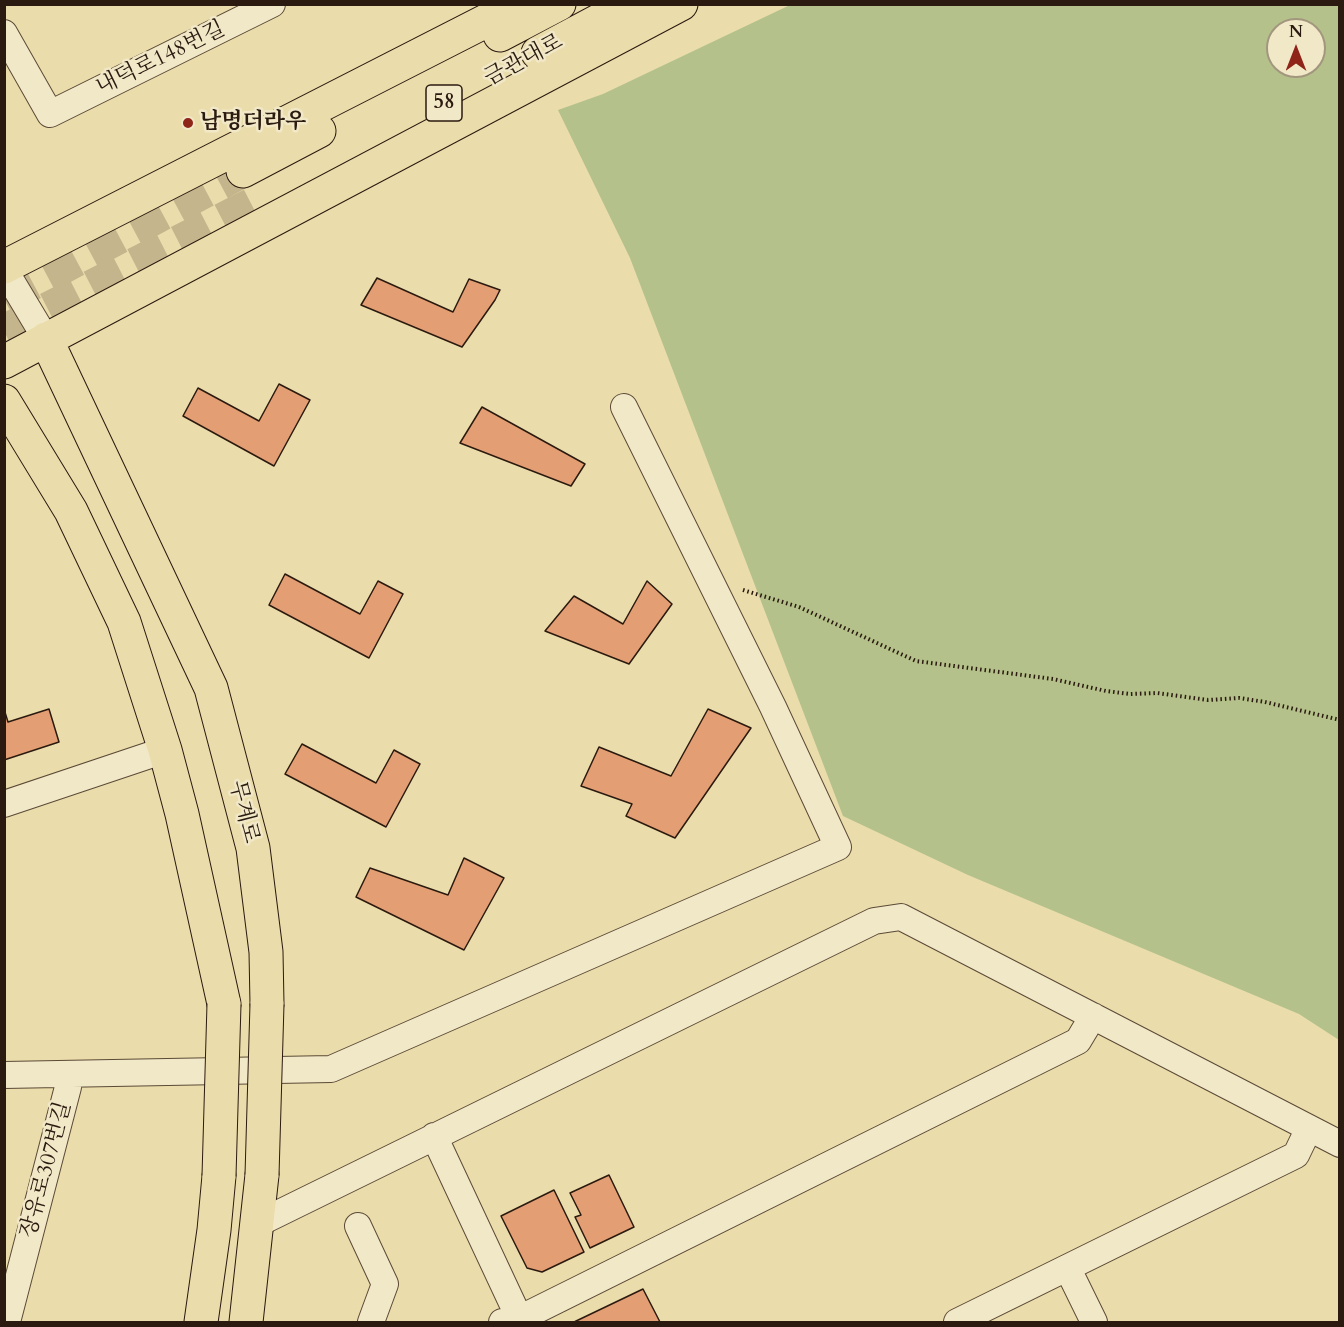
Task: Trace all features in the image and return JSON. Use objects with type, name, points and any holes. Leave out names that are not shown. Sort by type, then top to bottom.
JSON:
[{"type":"main road","points":[[4,268],[479,13],[519,4]]},
{"type":"main road","name":"금관대로","points":[[243,171],[560,4]]},
{"type":"main road","name":"금관대로","points":[[258,201],[630,4]]},
{"type":"main road","points":[[4,362],[681,4]]},
{"type":"main road","name":"무계로","points":[[46,339],[211,688],[253,848],[266,952],[267,1004],[262,1175],[246,1323]]},
{"type":"main road","points":[[4,401],[71,510],[124,622],[165,750],[182,814],[224,1004],[219,1176],[201,1323]]},
{"type":"street","name":"내덕로148번길","points":[[4,33],[50,114],[272,4]]},
{"type":"street","points":[[4,268],[46,339]]},
{"type":"street","points":[[4,1075],[331,1069],[838,848],[773,707],[624,407]]},
{"type":"street","points":[[4,804],[165,750]]},
{"type":"street","points":[[257,1224],[874,921],[901,917],[1340,1144]]},
{"type":"street","points":[[434,1136],[514,1322],[1077,1041],[1093,1016]]},
{"type":"street","name":"장유로307번길","points":[[7,1323],[69,1087]]},
{"type":"street","points":[[957,1323],[1296,1155],[1309,1128]]},
{"type":"street","points":[[358,1226],[385,1284],[371,1323]]},
{"type":"street","points":[[1068,1269],[1094,1323]]},
{"type":"path","points":[[710,581],[799,607],[916,661],[1053,679],[1122,693],[1157,693],[1208,700],[1239,698],[1340,720]]},
{"type":"green space","points":[[790,5],[1339,5],[1339,1040],[1299,1014],[968,875],[843,816],[630,258],[558,110],[603,94]]},
{"type":"building","points":[[377,278],[453,312],[469,279],[500,290],[462,347],[361,305]]},
{"type":"building","points":[[279,384],[310,400],[274,466],[183,416],[198,388],[259,421]]},
{"type":"building","points":[[482,407],[585,464],[571,486],[460,443]]},
{"type":"building","points":[[285,574],[360,614],[378,581],[403,594],[369,658],[269,605]]},
{"type":"building","points":[[647,581],[672,604],[629,664],[545,631],[574,596],[623,624]]},
{"type":"building","points":[[4,709],[8,722],[49,709],[59,742],[4,760]]},
{"type":"building","points":[[708,709],[751,728],[675,838],[626,816],[632,804],[581,786],[599,747],[671,776]]},
{"type":"building","points":[[302,744],[376,783],[394,750],[420,764],[386,827],[285,774]]},
{"type":"building","points":[[464,858],[504,878],[464,950],[356,897],[370,868],[448,895]]},
{"type":"building","points":[[609,1175],[634,1227],[590,1248],[575,1217],[581,1215],[570,1193]]},
{"type":"building","points":[[554,1190],[584,1252],[542,1272],[527,1268],[501,1216]]},
{"type":"building","points":[[643,1289],[660,1322],[574,1322]]},
{"type":"tunnel","points":[[4,299],[243,171]]},
{"type":"tunnel","points":[[4,331],[258,201]]},
{"type":"place","name":"남명더라우","points":[[188,123]]}]
